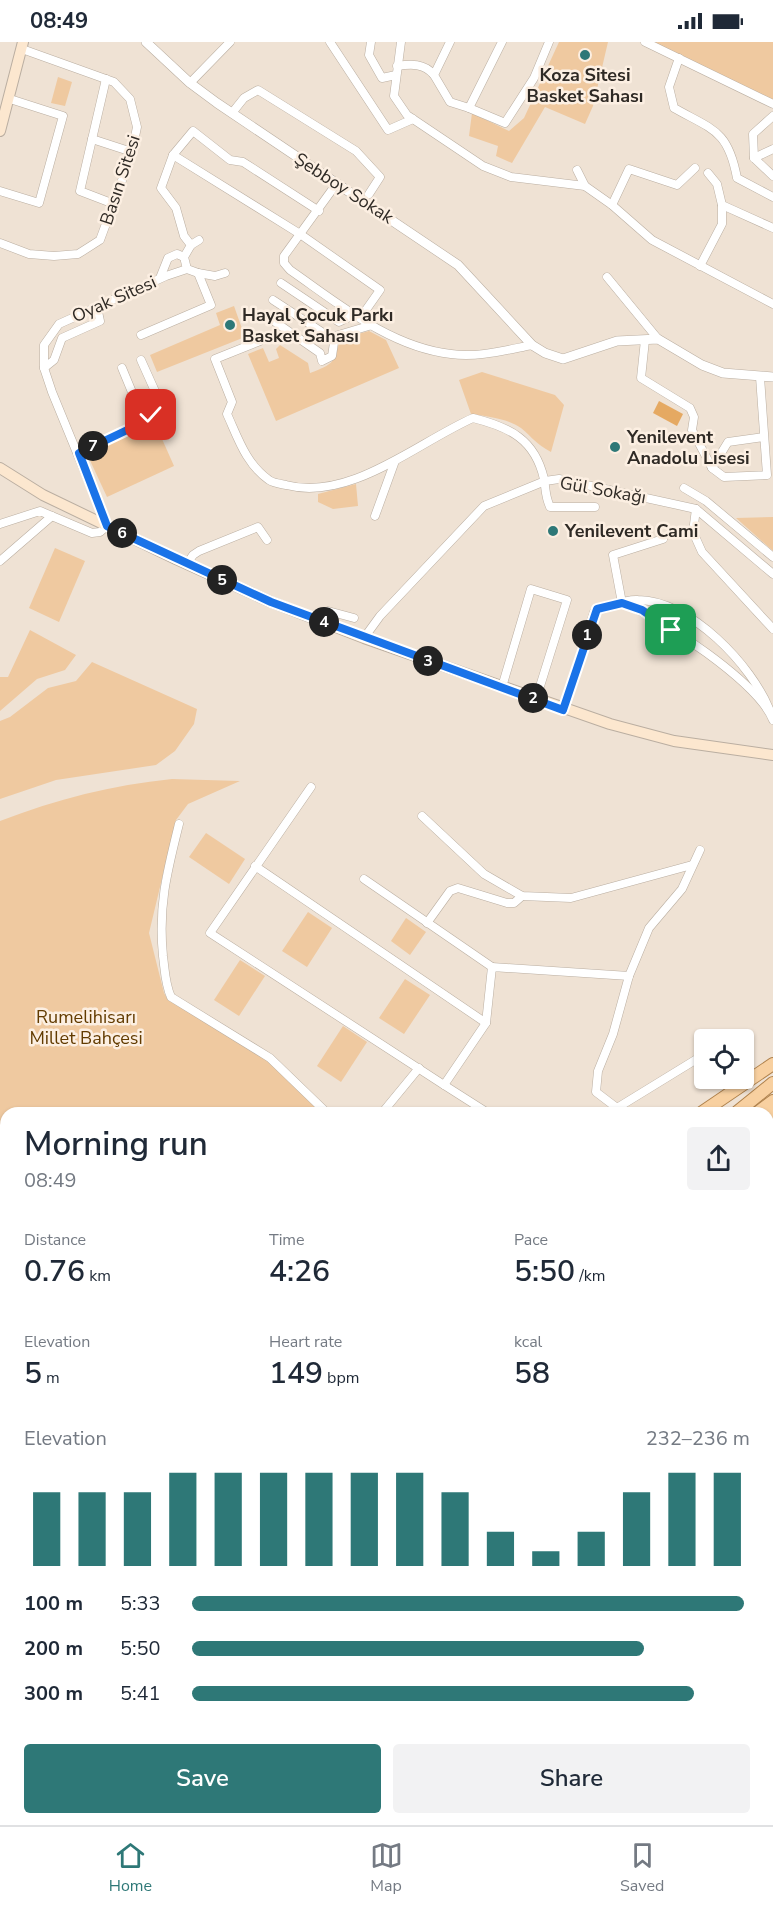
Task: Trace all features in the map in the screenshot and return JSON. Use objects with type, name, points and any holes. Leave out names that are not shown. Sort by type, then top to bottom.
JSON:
[{"type":"main road","points":[[0,131],[22,46]]},
{"type":"main road","points":[[0,468],[43,495],[187,564],[271,602],[364,638],[563,710],[674,741],[773,755]]},
{"type":"main road","points":[[710,1107],[773,1064]]},
{"type":"main road","points":[[743,1107],[773,1083]]},
{"type":"street","name":"Şebboy Sokak","points":[[146,42],[158,46],[190,83],[458,265],[532,345]]},
{"type":"street","points":[[190,83],[230,42]]},
{"type":"street","points":[[330,42],[388,130],[412,119]]},
{"type":"street","points":[[370,42],[369,55],[382,78],[396,70],[416,64],[430,70],[450,102],[505,123],[534,78],[549,42]]},
{"type":"street","points":[[401,42],[394,96],[412,119],[483,166],[511,177],[539,177],[585,186],[612,205],[652,240],[773,304]]},
{"type":"street","points":[[434,75],[450,42]]},
{"type":"street","points":[[469,108],[502,42]]},
{"type":"street","points":[[645,42],[773,104]]},
{"type":"street","name":"Basın Sitesi","points":[[0,243],[29,254],[78,254],[100,240],[132,152],[137,127],[130,99],[114,82],[22,46]]},
{"type":"street","points":[[679,58],[669,87],[674,108],[719,133],[729,146],[737,178],[773,197]]},
{"type":"street","points":[[106,79],[80,191],[114,204]]},
{"type":"street","points":[[232,113],[244,98],[258,90],[362,156],[380,177],[369,194]]},
{"type":"street","points":[[0,191],[39,203],[63,116],[10,99]]},
{"type":"street","points":[[773,116],[753,134],[754,158],[773,176]]},
{"type":"street","points":[[190,245],[184,236],[176,208],[161,188],[173,155],[193,131],[230,160],[243,162],[319,211]]},
{"type":"street","points":[[92,139],[132,152]]},
{"type":"street","points":[[754,158],[773,149]]},
{"type":"street","points":[[173,155],[300,234],[380,290],[359,316],[339,322],[281,283]]},
{"type":"street","points":[[612,205],[629,169],[677,185],[695,168]]},
{"type":"street","points":[[577,170],[585,186]]},
{"type":"street","points":[[700,266],[722,224],[722,205],[717,184],[708,173]]},
{"type":"street","points":[[337,183],[319,211],[284,256],[284,263],[372,325],[411,345],[453,355],[492,352],[532,345],[544,353],[563,359],[617,341],[658,339]]},
{"type":"street","points":[[722,205],[773,228]]},
{"type":"street","points":[[199,240],[190,245],[184,257],[187,269],[215,276],[225,273]]},
{"type":"street","points":[[160,278],[168,258],[177,254],[184,257]]},
{"type":"street","name":"Oyak Sitesi","points":[[107,526],[79,453],[52,392],[44,368],[44,345],[59,324],[160,278],[187,269]]},
{"type":"street","points":[[141,335],[211,305],[198,273]]},
{"type":"street","points":[[607,277],[658,339],[702,365],[723,374],[773,377]]},
{"type":"street","points":[[273,300],[334,340]]},
{"type":"street","points":[[44,368],[54,360],[62,338],[100,321],[97,307]]},
{"type":"street","points":[[265,315],[320,353],[322,361],[332,356],[334,340],[340,334],[372,325]]},
{"type":"street","points":[[645,340],[641,378],[690,408],[694,417],[692,430],[712,468],[724,477],[766,475],[760,377]]},
{"type":"street","points":[[260,341],[215,359],[232,402],[227,414],[246,457],[269,481],[304,490],[336,484],[395,461],[473,418],[499,424],[518,434],[538,460],[544,481],[544,494],[550,507],[595,507]]},
{"type":"street","points":[[79,453],[144,422],[163,410],[141,360]]},
{"type":"street","points":[[122,368],[144,422]]},
{"type":"street","points":[[712,468],[728,442],[764,437]]},
{"type":"street","points":[[375,516],[395,461]]},
{"type":"street","name":"Gül Sokağı","points":[[364,638],[380,616],[484,506],[544,481],[559,479],[696,509],[773,574]]},
{"type":"street","points":[[684,488],[706,501],[773,557]]},
{"type":"street","points":[[696,509],[693,532],[702,552],[773,629]]},
{"type":"street","points":[[0,524],[40,511],[92,533],[100,532],[107,526]]},
{"type":"street","points":[[0,561],[52,516]]},
{"type":"street","points":[[187,564],[199,551],[258,527],[267,540]]},
{"type":"street","points":[[622,603],[613,555],[663,539]]},
{"type":"street","points":[[502,687],[531,590],[567,600],[536,699]]},
{"type":"street","points":[[563,710],[594,612],[597,609],[637,599],[671,605],[698,623],[751,676],[773,720]]},
{"type":"street","points":[[622,603],[642,610],[708,654],[749,689],[770,711]]},
{"type":"street","points":[[658,621],[657,615],[662,609],[671,605]]},
{"type":"street","points":[[324,622],[328,611],[354,618]]},
{"type":"street","points":[[708,654],[716,650],[720,644]]},
{"type":"street","points":[[311,787],[210,933],[479,1107]]},
{"type":"street","points":[[422,816],[484,874],[522,896],[571,898],[692,865]]},
{"type":"street","points":[[179,824],[162,893],[161,934],[166,986],[171,997],[270,1058],[321,1107]]},
{"type":"street","points":[[614,1107],[596,1092],[598,1071],[613,1034],[629,976],[649,928],[682,889],[700,850]]},
{"type":"street","points":[[255,866],[486,1023]]},
{"type":"street","points":[[364,879],[492,967],[629,976]]},
{"type":"street","points":[[427,923],[450,891],[458,888],[507,903],[514,903],[522,896]]},
{"type":"street","points":[[444,1085],[486,1023],[492,967]]},
{"type":"street","points":[[618,1107],[694,1061]]},
{"type":"street","points":[[386,1107],[419,1068]]},
{"type":"green space","points":[[559,42],[608,42],[593,106],[585,124],[545,107],[512,163],[496,156],[498,146],[469,136],[472,113],[509,131],[524,118]]},
{"type":"green space","points":[[644,42],[773,42],[773,104]]},
{"type":"green space","points":[[58,77],[72,82],[65,106],[51,103]]},
{"type":"green space","points":[[234,306],[245,337],[157,372],[150,355],[220,325],[216,313]]},
{"type":"green space","points":[[369,331],[386,340],[399,368],[276,421],[248,354],[263,348],[269,362],[279,358],[276,349],[280,345],[308,363],[310,373],[332,362],[340,339]]},
{"type":"green space","points":[[482,372],[555,395],[564,405],[551,452],[510,422],[471,414],[459,380]]},
{"type":"green space","points":[[155,423],[174,466],[107,497],[87,454]]},
{"type":"green space","points":[[356,484],[358,506],[333,509],[318,502],[318,494]]},
{"type":"green space","points":[[773,517],[773,551],[736,518]]},
{"type":"green space","points":[[55,548],[85,561],[59,622],[29,608]]},
{"type":"green space","points":[[30,630],[76,655],[65,670],[37,679],[0,711],[0,677],[8,677]]},
{"type":"green space","points":[[92,662],[197,709],[194,724],[175,751],[156,765],[56,780],[0,799],[0,721],[10,717],[48,688],[76,681]]},
{"type":"green space","name":"Rumelihisarı Millet Bahçesi","points":[[172,779],[240,781],[188,804],[176,820],[149,933],[164,993],[168,1000],[272,1062],[318,1107],[0,1107],[0,821],[42,806],[128,785]]},
{"type":"green space","points":[[206,833],[245,859],[229,884],[189,857]]},
{"type":"green space","points":[[308,912],[332,928],[307,967],[282,951]]},
{"type":"green space","points":[[406,918],[426,932],[410,955],[391,941]]},
{"type":"green space","points":[[240,960],[265,976],[239,1016],[214,1000]]},
{"type":"green space","points":[[405,979],[430,995],[404,1034],[379,1018]]},
{"type":"green space","points":[[343,1026],[367,1042],[341,1082],[317,1066]]},
{"type":"shaded area","points":[[659,401],[683,414],[677,426],[653,413]]},
{"type":"place","name":"Koza Sitesi Basket Sahası","points":[[585,55]]},
{"type":"place","name":"Hayal Çocuk Parkı Basket Sahası","points":[[230,325]]},
{"type":"place","name":"Yenilevent Anadolu Lisesi","points":[[615,447]]},
{"type":"place","name":"Yenilevent Cami","points":[[553,531]]},
{"type":"route","points":[[151,415],[144,422],[79,453],[107,526],[271,602],[563,710],[594,612],[597,609],[622,603],[642,610],[671,630]]}]
